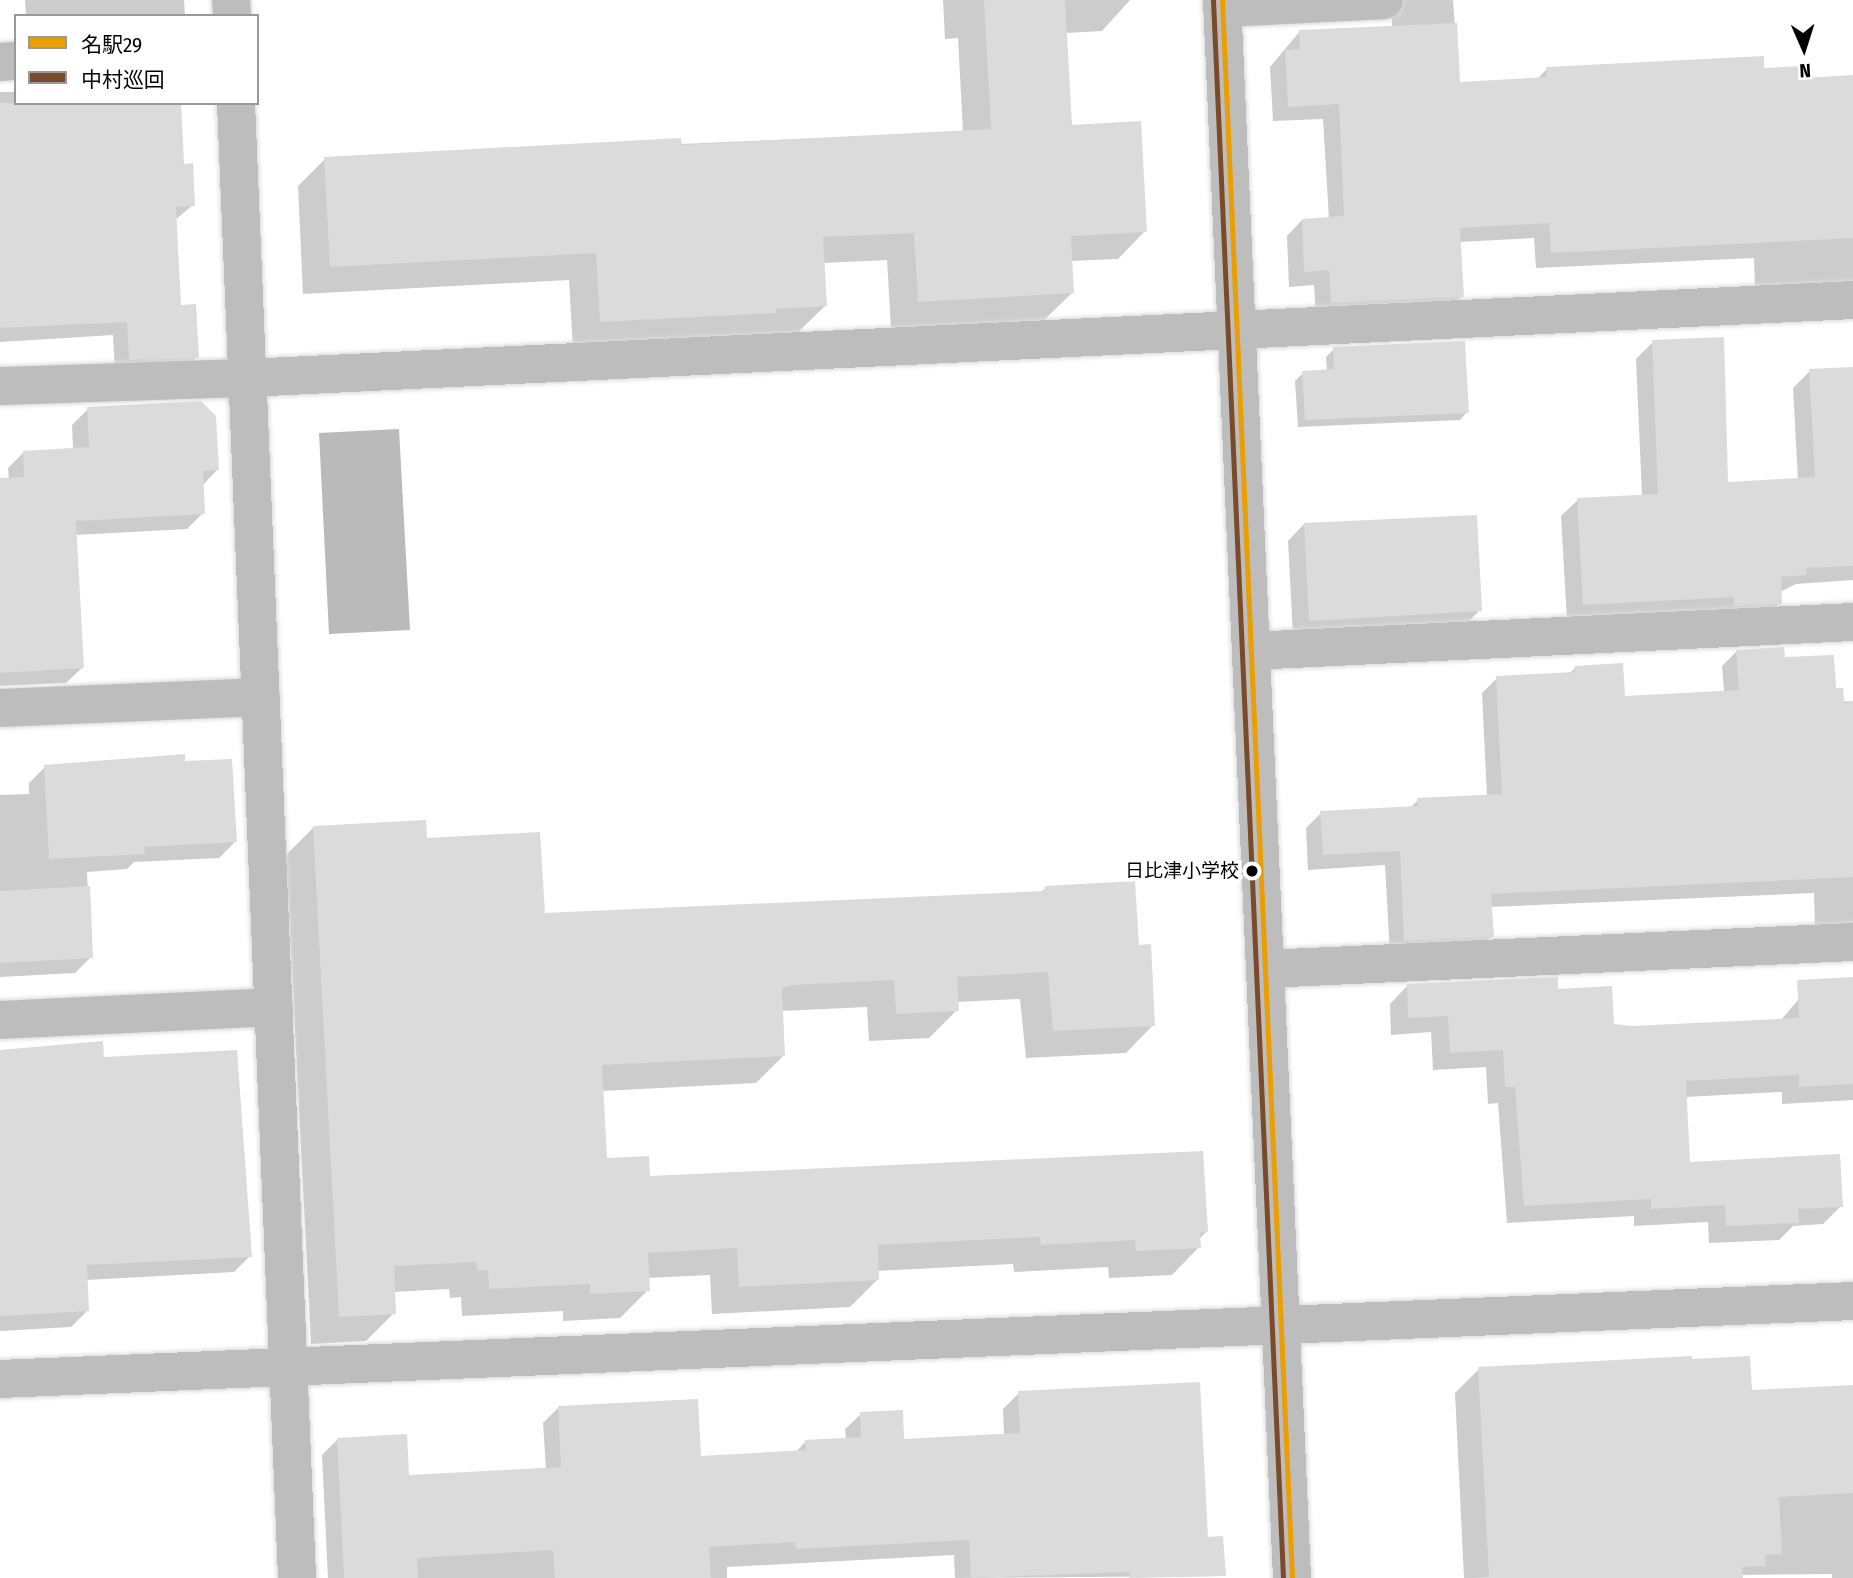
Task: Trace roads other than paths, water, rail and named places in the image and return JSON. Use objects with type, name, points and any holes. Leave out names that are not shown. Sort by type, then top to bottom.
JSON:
[{"type":"street","points":[[1292,1578],[1222,4],[1384,0]]},
{"type":"street","points":[[236,105],[297,1578]]},
{"type":"street","points":[[0,386],[247,379],[1853,300]]},
{"type":"street","points":[[1251,651],[1853,622]]},
{"type":"street","points":[[0,708],[261,697]]},
{"type":"street","points":[[1265,969],[1853,942]]},
{"type":"street","points":[[0,1020],[274,1007]]},
{"type":"street","points":[[0,1379],[1281,1322],[1853,1301]]},
{"type":"place","name":"日比津小学校","points":[[1252,871]]}]
